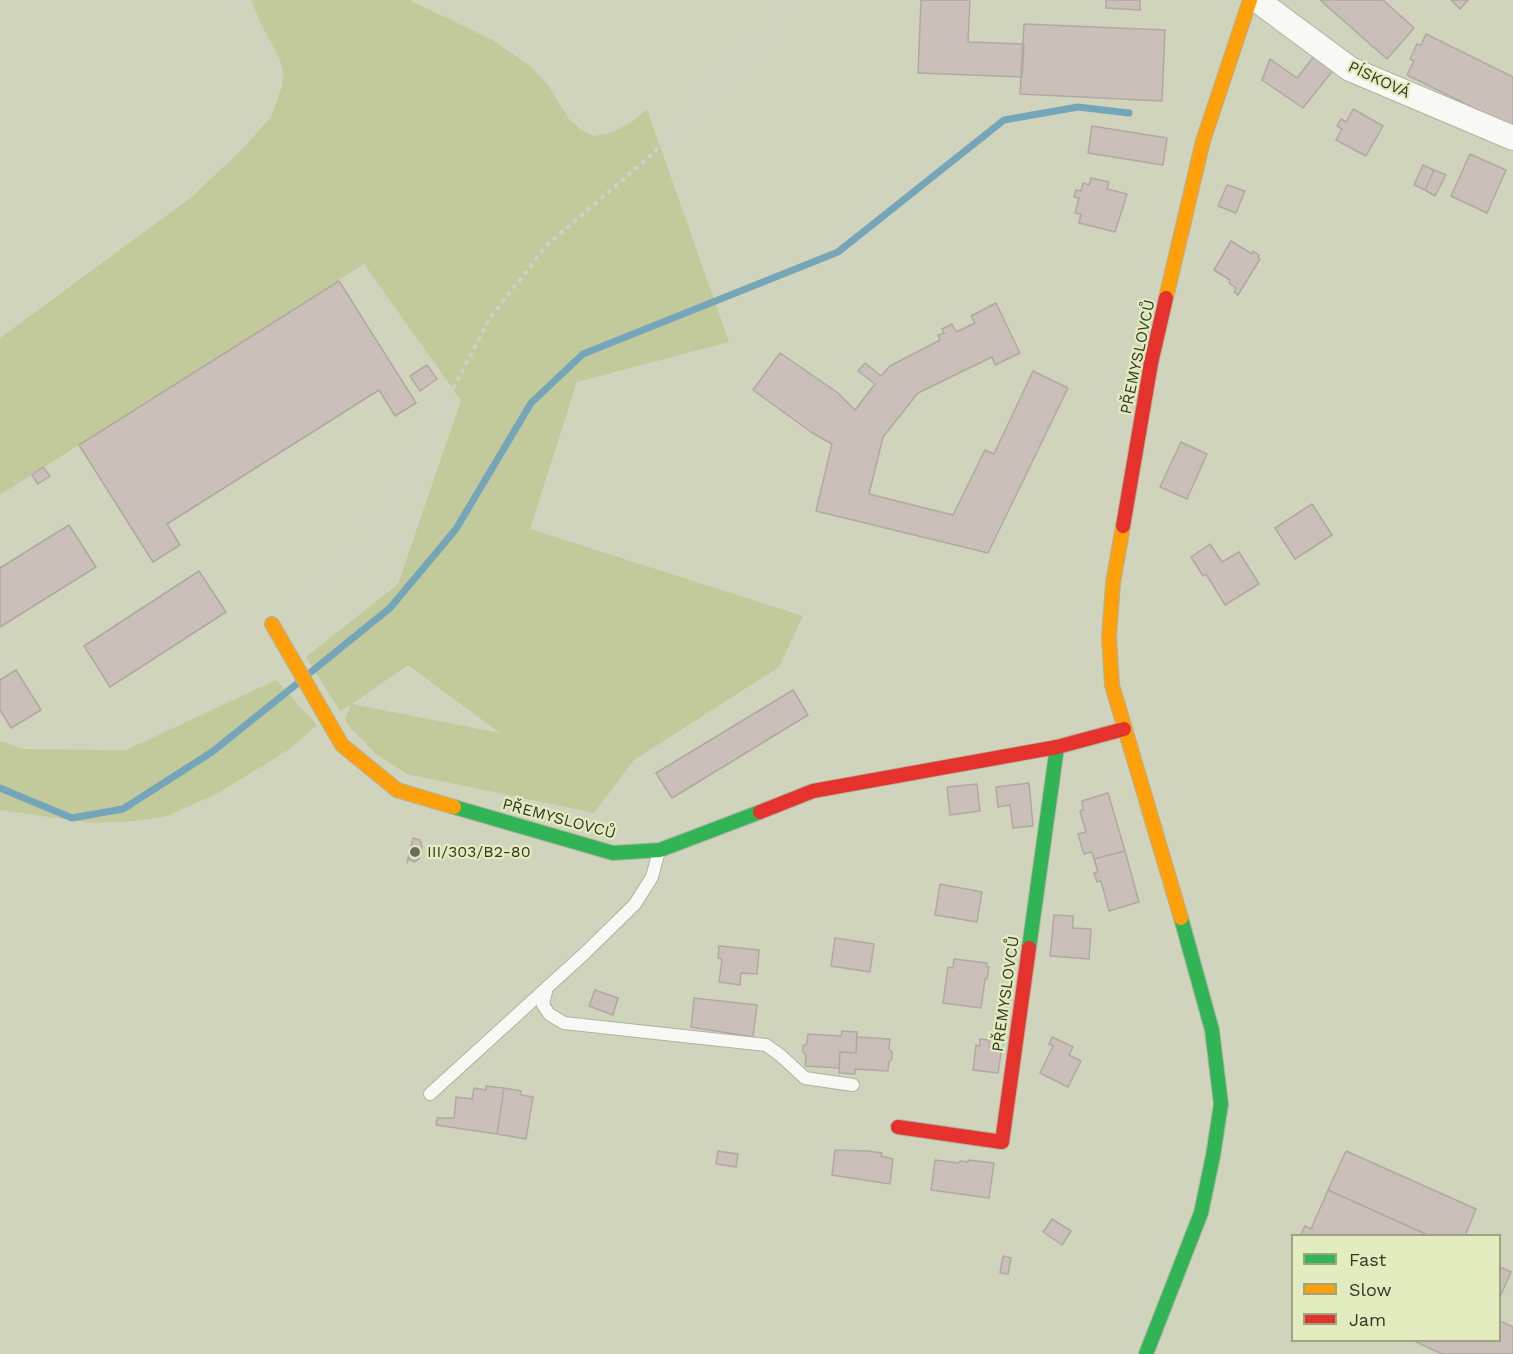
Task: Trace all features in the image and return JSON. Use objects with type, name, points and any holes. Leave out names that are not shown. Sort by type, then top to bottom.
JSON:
[{"type":"street","name":"PŘEMYSLOVCŮ","points":[[1146,1354],[1201,1213],[1221,1104],[1212,1030],[1174,892],[1112,685],[1108,637],[1113,583],[1151,363],[1203,141],[1250,0]]},
{"type":"street","name":"PÍSKOVÁ","points":[[1257,0],[1350,69],[1513,138]]},
{"type":"street","name":"PŘEMYSLOVCŮ","points":[[272,624],[342,745],[397,790],[613,853],[660,850],[813,791],[1057,747],[1124,729]]},
{"type":"street","name":"PŘEMYSLOVCŮ","points":[[898,1127],[1002,1142],[1057,747]]},
{"type":"lane","points":[[430,1094],[585,953],[635,904],[652,877],[660,850]]},
{"type":"lane","points":[[547,987],[543,1005],[549,1014],[564,1023],[766,1046],[780,1055],[805,1078],[853,1085]]},
{"type":"path","points":[[272,624],[367,552],[490,318],[547,244],[648,158],[763,42],[789,0]]},
{"type":"green space","points":[[251,0],[409,0],[493,40],[530,66],[548,85],[569,119],[580,129],[593,136],[611,133],[632,122],[647,109],[729,342],[577,382],[530,529],[803,616],[779,667],[634,760],[594,813],[407,774],[376,754],[347,724],[345,719],[351,705],[340,711],[306,657],[398,584],[461,400],[364,264],[0,495],[0,338],[193,196],[244,147],[271,117],[282,86],[283,72],[280,60]],"holes":[[[408,665],[500,733],[352,704]]]},
{"type":"green space","points":[[276,680],[317,725],[290,749],[218,793],[165,817],[126,822],[91,823],[0,810],[0,741],[24,749],[126,750]]},
{"type":"building","points":[[921,0],[970,0],[968,42],[1024,44],[1022,77],[918,73]]},
{"type":"building","points":[[1106,0],[1140,0],[1140,10],[1106,8]]},
{"type":"building","points":[[1320,0],[1383,0],[1414,28],[1387,59]]},
{"type":"building","points":[[1451,0],[1468,0],[1460,9]]},
{"type":"building","points":[[1024,24],[1165,30],[1162,101],[1020,94]]},
{"type":"building","points":[[1426,34],[1513,77],[1513,127],[1407,75],[1414,61],[1410,59],[1417,44],[1421,45]]},
{"type":"building","points":[[1315,55],[1334,69],[1303,108],[1262,80],[1270,59],[1297,78]]},
{"type":"building","points":[[1353,109],[1383,126],[1366,156],[1336,140],[1342,129],[1337,126],[1341,119],[1346,122]]},
{"type":"building","points":[[1092,126],[1167,138],[1163,165],[1088,153]]},
{"type":"building","points":[[1470,154],[1506,170],[1487,213],[1451,196]]},
{"type":"building","points":[[1423,165],[1434,170],[1425,190],[1414,185]]},
{"type":"building","points":[[1434,170],[1446,175],[1435,196],[1425,190]]},
{"type":"building","points":[[1091,178],[1109,182],[1107,189],[1127,194],[1115,232],[1079,223],[1081,214],[1075,213],[1079,198],[1074,197],[1076,190],[1081,191],[1083,183],[1089,185]]},
{"type":"building","points":[[1227,185],[1245,191],[1236,213],[1218,206]]},
{"type":"building","points":[[1231,241],[1252,254],[1253,251],[1259,255],[1260,259],[1238,295],[1234,292],[1236,288],[1229,283],[1230,280],[1214,270]]},
{"type":"building","points":[[339,281],[416,403],[395,416],[379,390],[167,524],[180,545],[153,562],[79,445]]},
{"type":"building","points":[[996,303],[1020,353],[995,365],[992,357],[918,393],[883,437],[869,494],[953,515],[985,450],[994,454],[1033,371],[1068,388],[988,553],[816,511],[832,444],[811,432],[753,390],[780,353],[838,393],[855,410],[875,384],[858,371],[865,363],[881,376],[890,366],[940,340],[938,335],[944,333],[942,329],[952,324],[956,332],[975,323],[971,316]]},
{"type":"building","points":[[427,365],[437,379],[420,391],[410,376]]},
{"type":"building","points":[[1181,442],[1207,454],[1187,499],[1160,487]]},
{"type":"building","points":[[43,467],[50,476],[38,484],[32,475]]},
{"type":"building","points":[[1312,504],[1332,535],[1295,559],[1275,528]]},
{"type":"building","points":[[69,525],[96,567],[0,627],[0,568]]},
{"type":"building","points":[[1210,544],[1222,562],[1239,552],[1259,584],[1225,605],[1206,574],[1203,576],[1191,557]]},
{"type":"building","points":[[199,571],[226,612],[110,687],[84,646]]},
{"type":"building","points":[[16,670],[41,710],[11,728],[0,710],[0,680]]},
{"type":"building","points":[[793,690],[808,715],[672,798],[656,773]]},
{"type":"building","points":[[1029,783],[1033,826],[1013,828],[1010,805],[998,807],[996,787]]},
{"type":"building","points":[[977,784],[980,811],[950,815],[947,787]]},
{"type":"building","points":[[1108,793],[1125,851],[1094,859],[1092,852],[1084,854],[1078,834],[1086,832],[1080,811],[1083,810],[1082,801]]},
{"type":"building","name":"III/303/B2-80","points":[[413,838],[420,840],[422,846],[419,859],[414,862],[409,859],[407,863]]},
{"type":"building","points":[[1125,851],[1139,902],[1109,911],[1101,881],[1097,882],[1094,873],[1098,872],[1094,859]]},
{"type":"building","points":[[940,884],[982,892],[977,922],[935,915]]},
{"type":"building","points":[[1054,915],[1073,916],[1073,928],[1091,929],[1089,959],[1050,956]]},
{"type":"building","points":[[835,938],[874,944],[870,972],[831,966]]},
{"type":"building","points":[[719,946],[759,950],[757,974],[741,973],[740,985],[719,982],[722,959],[718,958]]},
{"type":"building","points":[[954,959],[987,963],[986,966],[989,967],[981,1008],[943,1003],[948,967],[953,968]]},
{"type":"building","points":[[595,990],[618,998],[613,1015],[589,1006]]},
{"type":"building","points":[[694,998],[757,1005],[753,1037],[691,1027]]},
{"type":"building","points":[[842,1031],[857,1032],[856,1053],[840,1052],[839,1068],[805,1066],[806,1055],[803,1052],[803,1046],[807,1043],[808,1034],[841,1036]]},
{"type":"building","points":[[857,1037],[890,1039],[889,1049],[892,1052],[892,1059],[889,1062],[888,1071],[855,1069],[855,1074],[839,1073],[840,1052],[856,1053]]},
{"type":"building","points":[[1052,1037],[1073,1047],[1069,1055],[1081,1061],[1068,1087],[1040,1073],[1053,1046],[1049,1044]]},
{"type":"building","points":[[980,1039],[990,1040],[989,1047],[1002,1048],[998,1073],[973,1070],[976,1045],[980,1046]]},
{"type":"building","points":[[486,1086],[504,1088],[497,1134],[436,1125],[437,1118],[454,1118],[456,1097],[472,1099],[474,1088],[486,1090]]},
{"type":"building","points":[[504,1088],[521,1091],[521,1095],[533,1097],[526,1139],[497,1134]]},
{"type":"building","points":[[835,1150],[882,1153],[881,1156],[893,1159],[890,1184],[832,1175]]},
{"type":"building","points":[[718,1151],[738,1154],[736,1167],[716,1164]]},
{"type":"building","points":[[1346,1151],[1476,1209],[1466,1234],[1426,1234],[1328,1190]]},
{"type":"building","points":[[935,1160],[994,1163],[989,1198],[931,1190]]},
{"type":"building","points":[[1328,1190],[1426,1234],[1301,1234],[1305,1226],[1311,1229]]},
{"type":"building","points":[[1052,1219],[1071,1231],[1062,1245],[1043,1232]]},
{"type":"building","points":[[1003,1256],[1011,1258],[1008,1274],[1000,1273]]},
{"type":"building","points":[[1501,1267],[1511,1272],[1501,1295]]},
{"type":"building","points":[[1501,1321],[1513,1327],[1513,1354],[1442,1354],[1416,1342],[1501,1342]]},
{"type":"waterway","points":[[311,672],[390,608],[456,529],[531,403],[583,354],[838,252],[1004,120],[1078,107],[1129,113]]},
{"type":"waterway","points":[[0,788],[72,818],[123,809],[212,752],[298,683]]},
{"type":"traffic: fast","points":[[1029,948],[1057,747]]},
{"type":"traffic: fast","points":[[454,807],[613,853],[660,850],[760,812]]},
{"type":"traffic: fast","points":[[1146,1354],[1201,1213],[1221,1104],[1212,1030],[1181,918]]},
{"type":"traffic: slow","points":[[1166,298],[1203,141],[1250,0]]},
{"type":"traffic: slow","points":[[1123,526],[1113,583],[1109,637],[1112,685],[1181,918]]},
{"type":"traffic: slow","points":[[272,624],[342,745],[397,790],[454,807]]},
{"type":"traffic: jam","points":[[1123,526],[1151,363],[1166,298]]},
{"type":"traffic: jam","points":[[760,812],[813,791],[1057,747],[1124,729]]},
{"type":"traffic: jam","points":[[898,1127],[1002,1142],[1029,948]]},
{"type":"place","name":"III/303/B2-80","points":[[415,852]]}]
